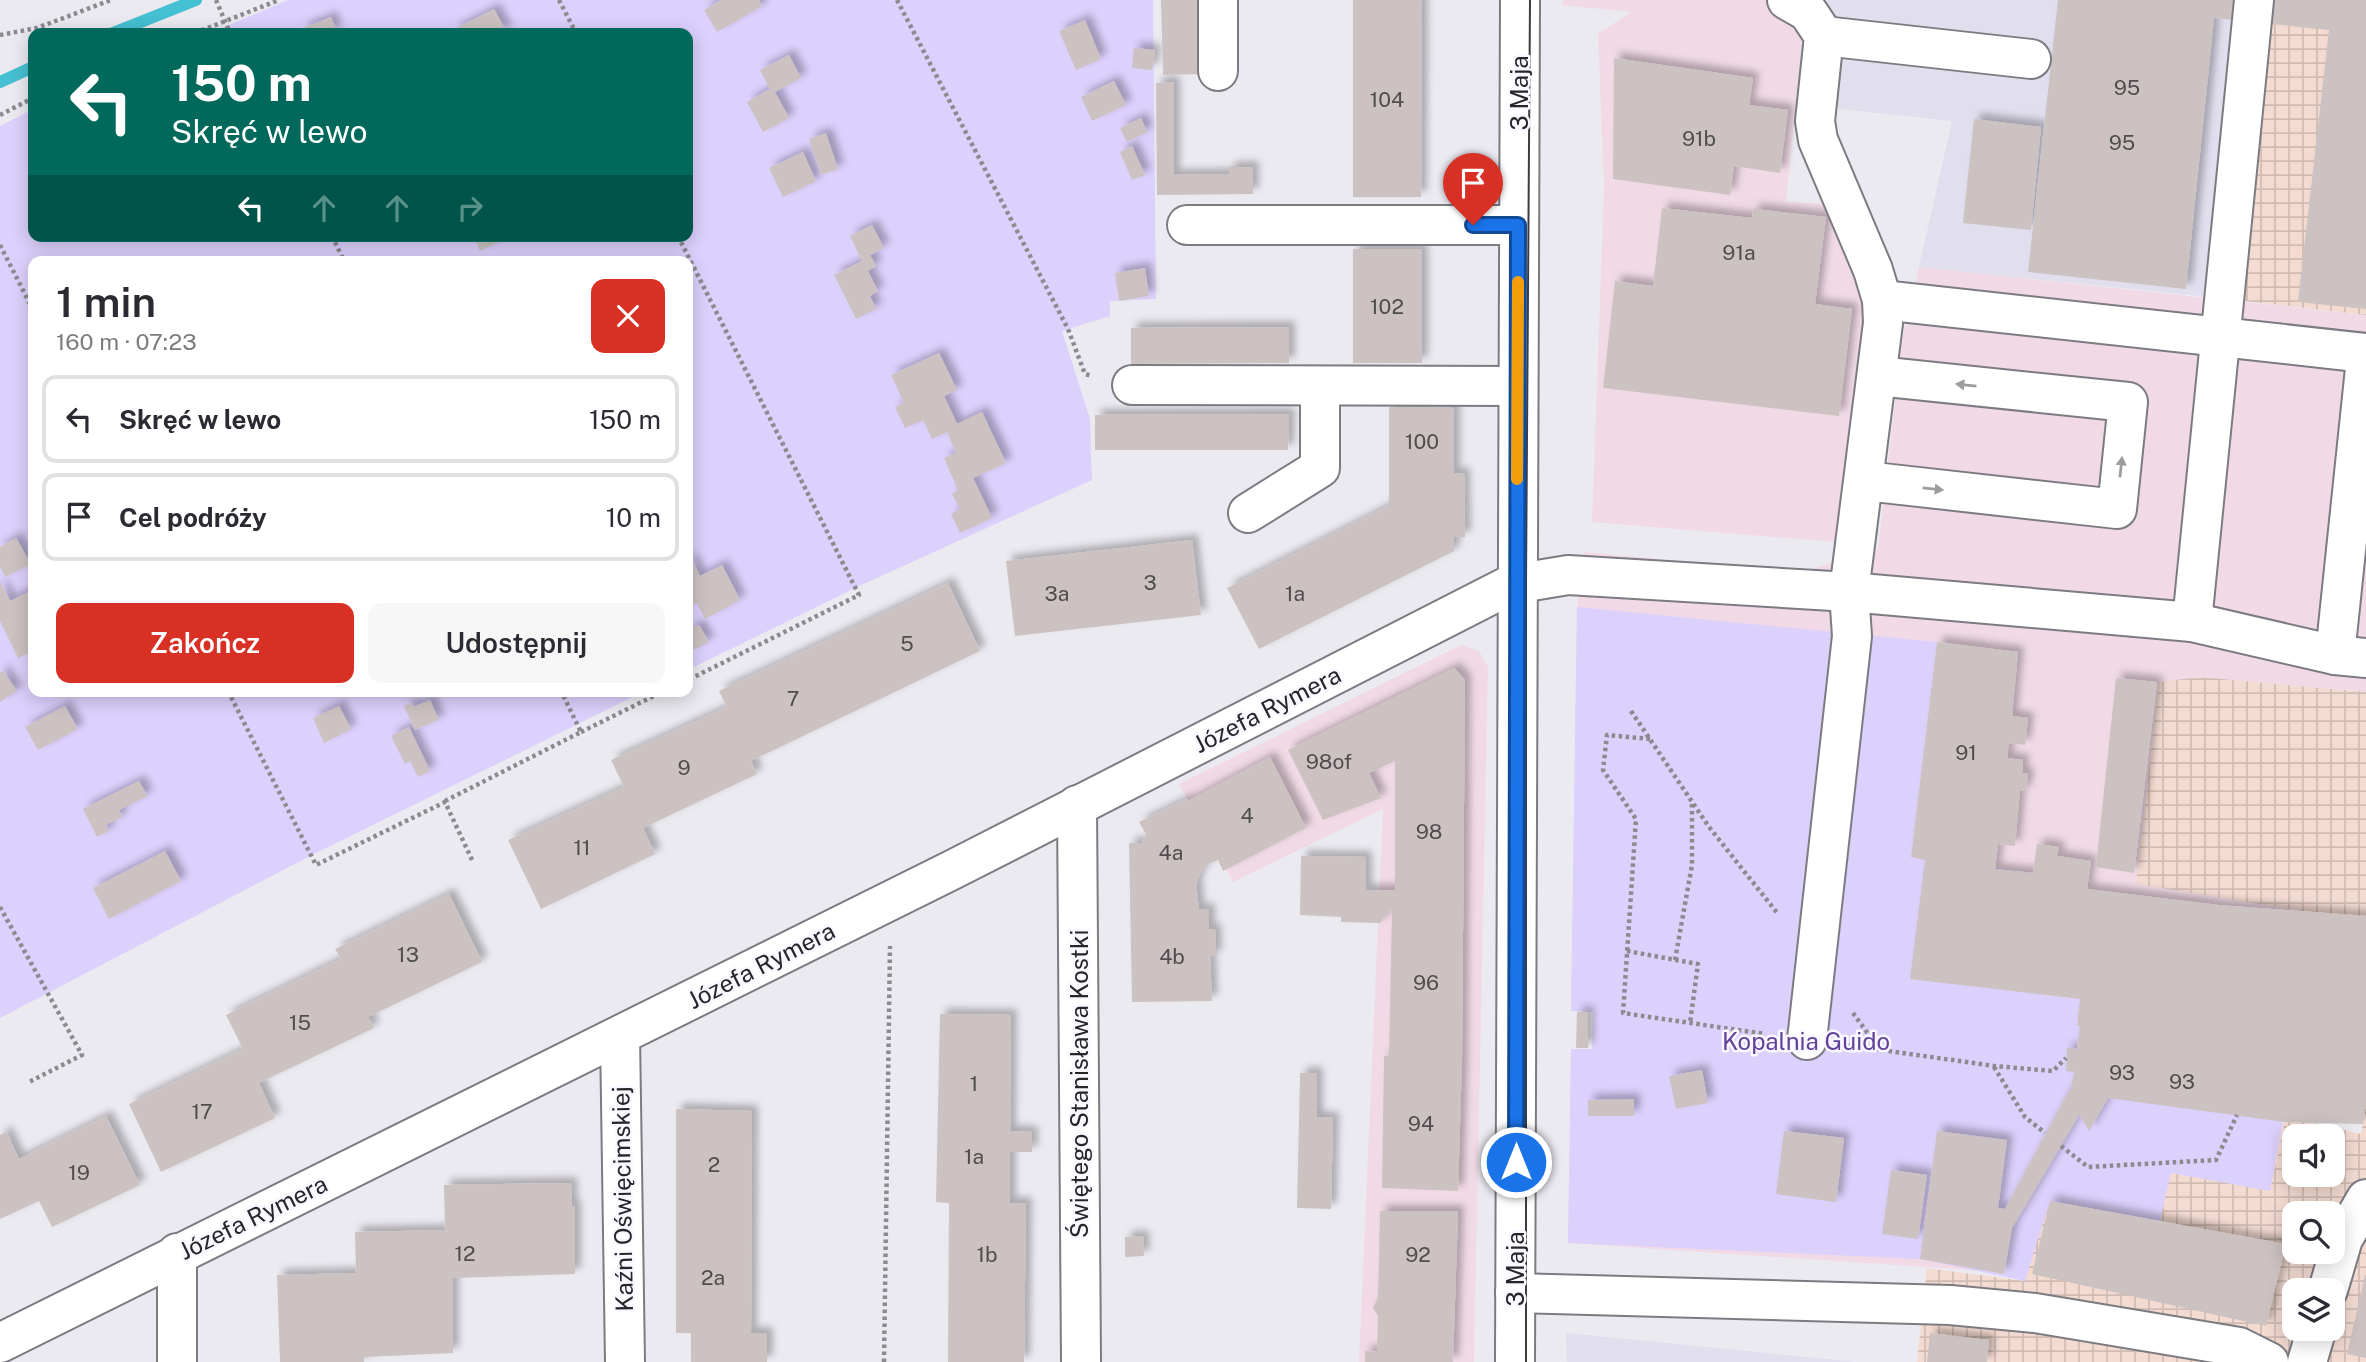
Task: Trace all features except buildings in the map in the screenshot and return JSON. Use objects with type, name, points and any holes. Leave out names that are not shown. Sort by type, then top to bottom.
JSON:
[{"type":"street","points":[[1217,0],[1218,71]]},
{"type":"street","name":"3 Maja","points":[[1515,1362],[1520,0]]},
{"type":"street","points":[[1787,0],[1808,12],[1824,36],[1815,121],[1818,140],[1873,270],[1882,300],[1883,323],[1849,592],[1852,636],[1807,1040]]},
{"type":"street","points":[[2192,622],[2255,0]]},
{"type":"street","points":[[1824,36],[2031,59]]},
{"type":"street","points":[[1187,225],[1518,225]]},
{"type":"street","points":[[1882,300],[2366,353]]},
{"type":"street","points":[[1518,581],[1568,575],[1849,592],[2192,622],[2350,657],[2366,359]]},
{"type":"street","points":[[1865,481],[2117,509],[2127,402],[1877,376]]},
{"type":"street","points":[[1132,385],[1518,386]]},
{"type":"street","points":[[1248,513],[1320,468],[1320,386]]},
{"type":"street","name":"Józefa Rymera","points":[[0,1343],[891,900],[1518,581]]},
{"type":"street","name":"Świętego Stanisława Kostki","points":[[1077,805],[1081,1362]]},
{"type":"street","name":"Kaźni Oświęcimskiej","points":[[620,1036],[625,1362]]},
{"type":"street","points":[[2332,1278],[2343,1239],[2366,1199]]},
{"type":"street","points":[[177,1253],[177,1362]]},
{"type":"street","points":[[1515,1293],[1950,1305],[2035,1313],[2239,1347],[2269,1362]]},
{"type":"street","points":[[2307,1362],[2313,1341]]},
{"type":"path","points":[[45,28],[111,0]]},
{"type":"path","points":[[209,28],[279,0]]},
{"type":"path","points":[[559,0],[573,28]]},
{"type":"path","points":[[897,0],[1068,329],[1085,374],[1132,385]]},
{"type":"path","points":[[217,2],[228,28]]},
{"type":"path","points":[[0,35],[28,32]]},
{"type":"path","points":[[0,115],[28,100]]},
{"type":"path","points":[[0,244],[28,300]]},
{"type":"path","points":[[693,266],[859,595],[693,678]]},
{"type":"path","points":[[231,697],[316,865],[652,697]]},
{"type":"path","points":[[564,697],[581,732]]},
{"type":"path","points":[[1631,711],[1709,827],[1816,962],[1880,1049]]},
{"type":"path","points":[[1650,739],[1607,735],[1603,770],[1636,819],[1623,1013],[1994,1066],[2053,1071],[2066,1058]]},
{"type":"path","points":[[445,802],[473,862]]},
{"type":"path","points":[[1675,960],[1692,865],[1692,802]]},
{"type":"path","points":[[884,1362],[891,900]]},
{"type":"path","points":[[0,907],[82,1055],[29,1082]]},
{"type":"path","points":[[1627,951],[1698,964],[1690,1023]]},
{"type":"path","points":[[1994,1066],[2025,1116],[2045,1133]]},
{"type":"path","points":[[2061,1146],[2088,1167],[2216,1160],[2238,1115]]},
{"type":"shaded area","points":[[1563,0],[1806,0],[1786,202],[1827,204],[1866,305],[1836,542],[1592,522],[1604,186],[1598,34],[1631,12],[1562,5]]},
{"type":"shaded area","points":[[1806,0],[2239,0],[2209,297],[1919,267],[1952,121],[1795,104]]},
{"type":"shaded area","points":[[2239,0],[2366,0],[2366,315],[2209,297]]},
{"type":"shaded area","points":[[1919,267],[2366,315],[2366,692],[2200,677],[2159,682],[2366,915],[2366,1102],[2363,1124],[2286,1116],[2282,1124],[2270,1191],[2032,1274],[1568,1243],[1571,1049],[1592,1049],[1593,1012],[1571,1011],[1577,607],[1584,552],[1800,572],[1878,550],[1902,340]]},
{"type":"shaded area","points":[[1461,645],[1479,651],[1488,667],[1474,1362],[1359,1362],[1383,809],[1233,882],[1179,784]]},
{"type":"shaded area","points":[[2200,677],[2366,692],[2366,921],[2136,884],[2159,682]]},
{"type":"shaded area","points":[[2366,1102],[2366,1362],[1917,1362],[1927,1268],[2025,1281],[2043,1197],[2171,1173],[2270,1190],[2282,1134],[2282,1187],[2345,1187],[2345,1130],[2361,1134]]},
{"type":"shaded area","points":[[2286,1116],[2319,1124],[2284,1124]]},
{"type":"shaded area","points":[[1566,1333],[1857,1362],[1567,1362]]},
{"type":"green space","points":[[288,0],[1153,0],[1156,299],[1110,301],[1110,316],[1062,331],[1090,419],[1092,480],[855,588],[693,668],[693,256],[28,256],[28,697],[633,697],[312,855],[0,1018],[0,126],[28,112],[28,242],[693,242],[693,28],[222,28]]},
{"type":"green space","name":"Kopalnia Guido","points":[[1577,607],[1937,642],[1911,857],[2056,876],[2041,995],[2080,999],[2077,1025],[2294,1055],[2270,1191],[2171,1173],[2160,1221],[2050,1201],[2025,1281],[1920,1259],[1568,1243],[1571,1049],[1592,1049],[1593,1012],[1571,1011]]},
{"type":"waterway","points":[[126,28],[196,0]]},
{"type":"waterway","points":[[0,82],[28,69]]},
{"type":"tram line","points":[[1526,1362],[1526,582],[1530,0]]},
{"type":"slow traffic","points":[[1517,479],[1518,282]]},
{"type":"route","points":[[1473,225],[1518,225],[1516,1162]]}]
